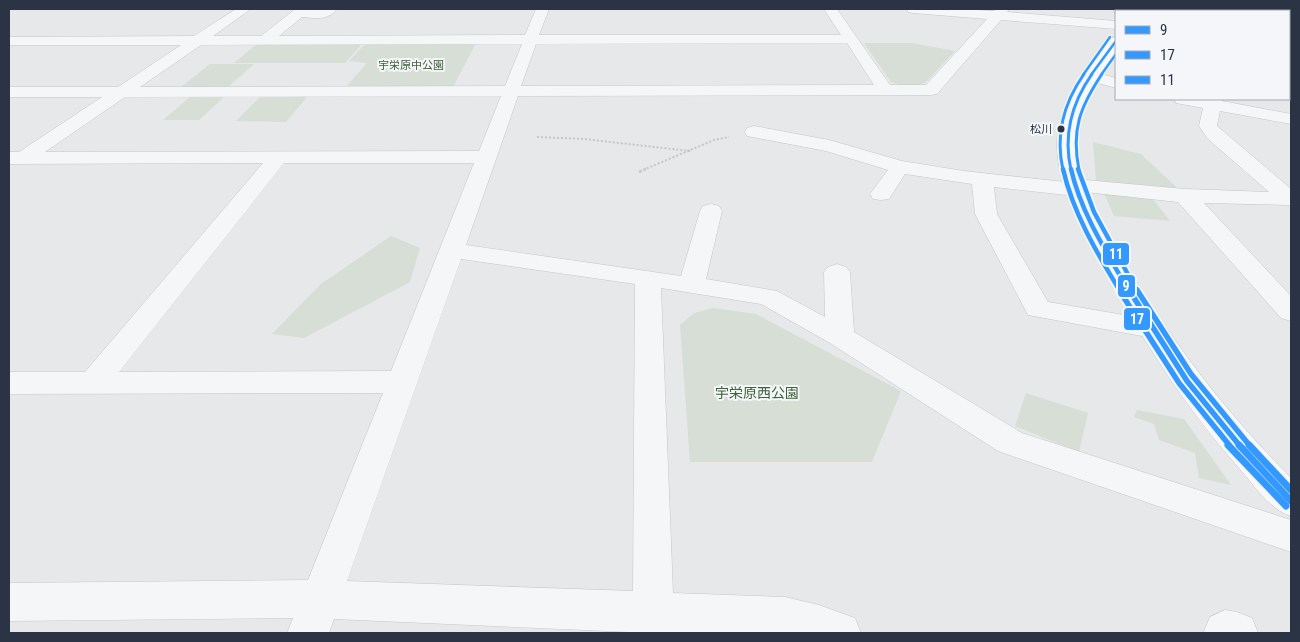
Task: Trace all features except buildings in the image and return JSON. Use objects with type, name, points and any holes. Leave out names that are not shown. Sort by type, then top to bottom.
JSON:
[{"type":"main road","points":[[1115,45],[1105,80],[1077,101],[1069,122],[1068,147],[1075,187],[1103,246],[1170,357],[1198,396],[1238,444],[1291,501]]},
{"type":"street","points":[[14,161],[244,9]]},
{"type":"street","points":[[265,40],[299,14],[324,14],[330,9]]},
{"type":"street","points":[[315,616],[513,91],[542,9]]},
{"type":"street","points":[[832,9],[886,91]]},
{"type":"street","points":[[913,9],[1001,12],[1115,25]]},
{"type":"street","points":[[1160,9],[1185,9]]},
{"type":"street","points":[[9,92],[931,90],[1001,12]]},
{"type":"street","points":[[9,41],[851,39]]},
{"type":"street","points":[[1193,100],[1214,102],[1291,119]]},
{"type":"street","points":[[1214,102],[1208,126],[1215,135],[1291,199]]},
{"type":"street","points":[[754,132],[829,146],[900,168],[982,179],[1185,196],[1291,199]]},
{"type":"street","points":[[14,161],[278,157],[488,157]]},
{"type":"street","points":[[93,383],[278,157]]},
{"type":"street","points":[[881,194],[900,168]]},
{"type":"street","points":[[982,179],[986,214],[1038,309],[1153,329]]},
{"type":"street","points":[[1185,196],[1291,312]]},
{"type":"street","points":[[691,286],[711,211]]},
{"type":"street","points":[[453,251],[487,254],[768,297],[840,336],[1010,442],[1291,536]]},
{"type":"street","points":[[837,272],[840,336]]},
{"type":"street","points":[[648,279],[653,613]]},
{"type":"street","points":[[9,383],[402,382]]},
{"type":"street","points":[[9,603],[315,616],[653,613],[785,617],[819,625],[840,633]]},
{"type":"path","points":[[639,172],[714,140],[754,132]]},
{"type":"path","points":[[537,137],[584,139],[690,151]]},
{"type":"green space","points":[[363,43],[345,63],[234,63],[257,44]]},
{"type":"green space","name":"宇栄原中公園","points":[[366,43],[476,43],[453,87],[346,87],[367,63],[349,61]]},
{"type":"green space","points":[[864,43],[912,43],[955,51],[926,82],[915,86],[904,86],[891,82]]},
{"type":"green space","points":[[210,64],[254,64],[228,87],[181,87]]},
{"type":"green space","points":[[308,96],[286,122],[236,121],[260,97]]},
{"type":"green space","points":[[190,97],[224,97],[199,120],[163,120]]},
{"type":"green space","points":[[1093,142],[1141,154],[1177,188],[1141,187],[1096,181]]},
{"type":"green space","points":[[1104,193],[1152,198],[1170,221],[1114,216]]},
{"type":"green space","points":[[391,236],[420,248],[410,282],[304,338],[272,334],[321,284]]},
{"type":"green space","name":"宇栄原西公園","points":[[713,308],[756,314],[901,391],[872,462],[690,462],[680,325],[694,313]]},
{"type":"green space","points":[[1026,393],[1088,413],[1079,452],[1015,426]]},
{"type":"green space","points":[[1137,410],[1184,419],[1231,485],[1199,478],[1195,453],[1159,440],[1154,424],[1134,417]]},
{"type":"transit line","name":"17","points":[[1110,37],[1081,77],[1064,110],[1061,122],[1062,162],[1066,182],[1073,201],[1090,239],[1138,322],[1168,368],[1236,454],[1286,506]]},
{"type":"transit line","name":"9","points":[[1115,42],[1082,90],[1076,101],[1069,123],[1067,142],[1069,162],[1080,199],[1106,252],[1165,350],[1220,423],[1291,501]]},
{"type":"transit line","name":"11","points":[[1115,55],[1083,106],[1076,129],[1076,156],[1088,198],[1100,225],[1124,269],[1179,357],[1225,417],[1291,490]]},
{"type":"place","name":"松川","points":[[1061,129]]}]
